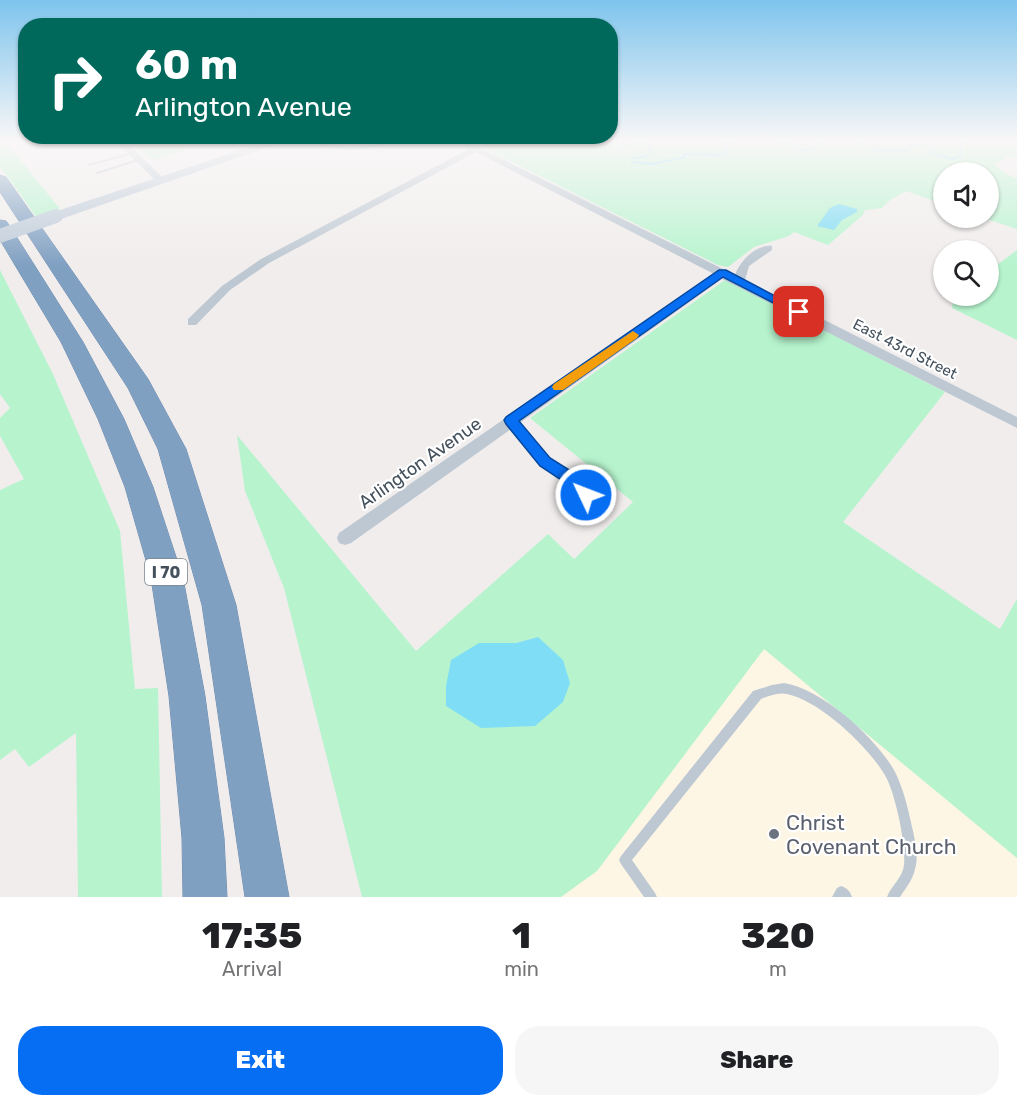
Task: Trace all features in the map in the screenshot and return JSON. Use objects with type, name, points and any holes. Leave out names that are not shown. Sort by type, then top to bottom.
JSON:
[{"type":"highway","name":"I 70","points":[[1,182],[139,385],[172,449],[219,605],[267,897]]},
{"type":"highway","name":"I 70","points":[[0,225],[72,342],[111,419],[139,487],[164,567],[187,696],[203,838],[205,897]]},
{"type":"street","points":[[0,236],[155,182]]},
{"type":"street","points":[[192,322],[226,288],[265,261],[415,182]]},
{"type":"street","name":"East 43rd Street","points":[[542,182],[1017,423]]},
{"type":"street","points":[[739,281],[744,264],[768,248]]},
{"type":"street","name":"Arlington Avenue","points":[[345,538],[723,273]]},
{"type":"lane","points":[[511,420],[545,462],[584,488],[586,495],[580,504]]},
{"type":"lane","points":[[651,897],[625,860],[757,695],[771,689],[786,689],[810,697],[833,713],[865,741],[890,775],[904,813],[910,866],[893,897]]},
{"type":"lane","points":[[838,897],[841,892],[846,897]]},
{"type":"shaded area","points":[[764,649],[1017,858],[1017,897],[561,897],[597,871]]},
{"type":"green space","points":[[11,182],[38,182],[60,209],[37,218]]},
{"type":"green space","points":[[552,182],[933,182],[933,200],[906,191],[890,200],[882,208],[865,210],[863,215],[828,245],[794,232],[789,236],[754,247],[728,267],[718,265]]},
{"type":"green space","points":[[999,182],[1017,182],[1017,229],[999,223]]},
{"type":"green space","points":[[1017,250],[1017,340],[952,308],[952,306],[999,306],[999,264]]},
{"type":"green space","points":[[0,270],[53,374],[120,531],[135,689],[158,688],[162,897],[78,897],[76,733],[29,767],[15,749],[0,760],[0,490],[24,479],[0,436],[0,418],[10,408],[0,394]]},
{"type":"green space","points":[[725,280],[945,392],[843,522],[1000,629],[1017,599],[1017,858],[764,649],[597,871],[561,897],[362,897],[284,588],[245,491],[237,435],[416,651],[548,534],[574,559],[633,502],[530,418]],"holes":[[[538,637],[446,686],[479,643],[516,643]]]},
{"type":"water","points":[[839,204],[857,209],[857,212],[842,220],[834,230],[817,226],[830,208]]},
{"type":"water","points":[[538,637],[563,660],[570,683],[563,702],[535,726],[481,728],[446,706],[446,686],[451,660],[479,643],[516,643]]},
{"type":"slow traffic","points":[[559,387],[633,335]]},
{"type":"place","name":"Christ Covenant Church","points":[[774,834]]},
{"type":"route","points":[[586,495],[584,488],[545,462],[511,420],[723,273],[799,312]]}]
